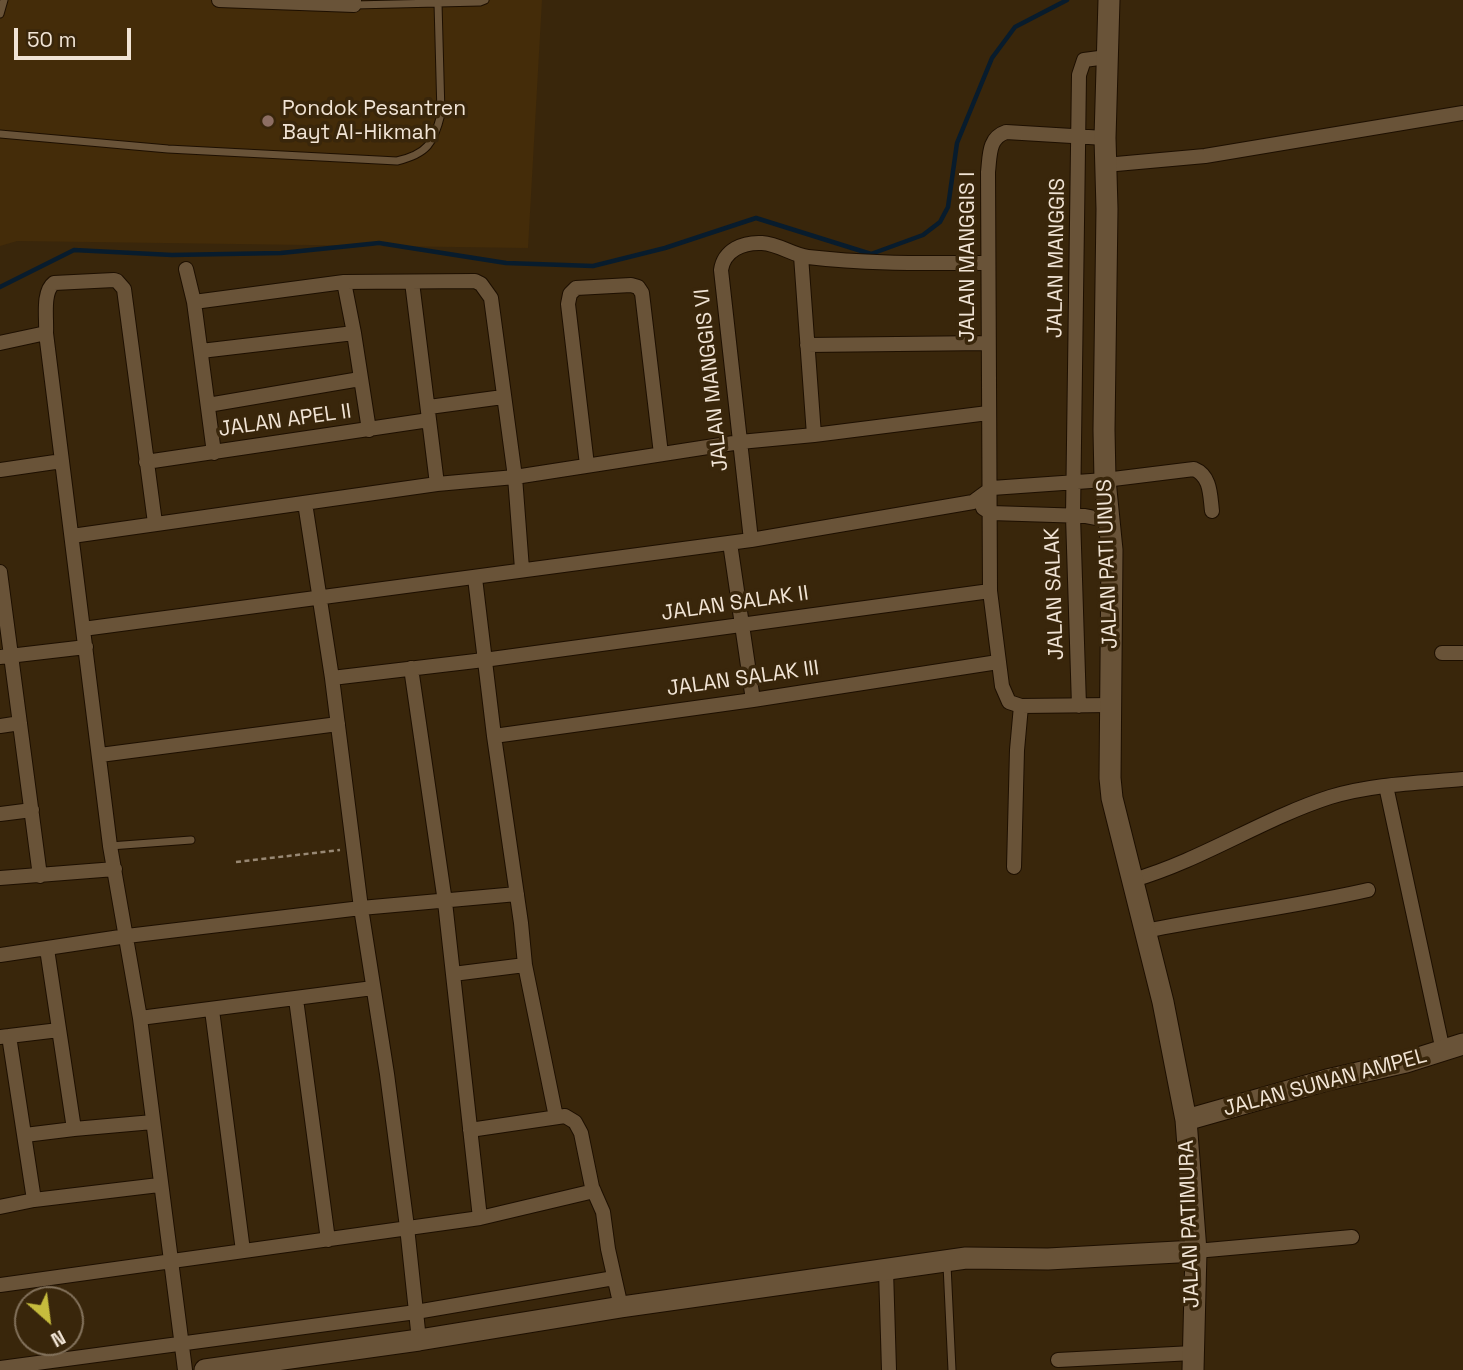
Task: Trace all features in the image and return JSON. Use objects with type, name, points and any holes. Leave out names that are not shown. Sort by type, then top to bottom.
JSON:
[{"type":"main road","name":"JALAN PATI UNUS","points":[[1109,0],[1098,57],[1092,137],[1105,165],[1091,480],[1095,705],[1112,798],[1163,1002],[1186,1120]]},
{"type":"main road","name":"JALAN SUNAN AMPEL","points":[[1186,1120],[1453,1048]]},
{"type":"main road","name":"JALAN PATIMURA","points":[[1186,1120],[1196,1251],[1193,1362]]},
{"type":"main road","points":[[205,1370],[947,1261],[993,1257],[1041,1259],[1196,1251]]},
{"type":"street","points":[[219,0],[354,3]]},
{"type":"street","points":[[1105,165],[1205,156],[1463,113]]},
{"type":"street","name":"JALAN MANGGIS I","points":[[1021,706],[1009,702],[1004,694],[990,591],[992,488],[988,413],[988,172],[993,140],[1006,132],[1092,137]]},
{"type":"street","name":"JALAN MANGGIS","points":[[1091,480],[1092,137]]},
{"type":"street","name":"JALAN MANGGIS VI","points":[[751,540],[721,270],[723,259],[729,252],[742,246],[761,243],[781,247],[801,256]]},
{"type":"street","points":[[814,435],[801,256],[891,264],[988,263]]},
{"type":"street","points":[[186,269],[194,302],[214,453]]},
{"type":"street","points":[[155,523],[125,296],[121,284],[114,280],[54,283],[47,294],[46,333],[110,846],[140,1018],[159,1185],[172,1262],[185,1370]]},
{"type":"street","points":[[194,302],[344,282],[475,281],[486,289],[491,298],[515,477],[522,569]]},
{"type":"street","points":[[344,282],[369,430]]},
{"type":"street","points":[[411,282],[437,484]]},
{"type":"street","points":[[587,465],[568,304],[570,294],[576,288],[631,285],[638,287],[642,293],[661,454]]},
{"type":"street","points":[[0,343],[46,333]]},
{"type":"street","points":[[201,351],[354,333]]},
{"type":"street","points":[[807,345],[988,343]]},
{"type":"street","points":[[208,405],[360,379]]},
{"type":"street","name":"JALAN APEL II","points":[[146,462],[369,430],[429,413],[503,397]]},
{"type":"street","points":[[72,536],[437,484],[515,477],[740,442],[988,413]]},
{"type":"street","points":[[0,470],[62,461]]},
{"type":"street","points":[[83,629],[751,540],[973,502],[992,488],[1194,469],[1201,472],[1209,485],[1212,511]]},
{"type":"street","name":"JALAN SALAK","points":[[1091,480],[1095,705]]},
{"type":"street","points":[[973,502],[990,513],[1091,518]]},
{"type":"street","points":[[304,503],[332,678],[361,908],[407,1227],[419,1340]]},
{"type":"street","points":[[730,542],[752,700]]},
{"type":"street","points":[[0,572],[6,656],[20,723],[40,876]]},
{"type":"street","points":[[475,578],[525,965],[556,1117]]},
{"type":"street","name":"JALAN SALAK II","points":[[332,678],[990,591]]},
{"type":"street","points":[[6,656],[86,647]]},
{"type":"street","points":[[1442,653],[1463,653]]},
{"type":"street","name":"JALAN SALAK III","points":[[494,736],[998,662]]},
{"type":"street","points":[[411,668],[445,902],[480,1218]]},
{"type":"street","points":[[1014,867],[1021,706],[1095,705]]},
{"type":"street","points":[[0,726],[20,723]]},
{"type":"street","points":[[100,755],[338,724]]},
{"type":"street","points":[[1133,880],[1191,860],[1294,810],[1363,788],[1463,779]]},
{"type":"street","points":[[1387,786],[1453,1048]]},
{"type":"street","points":[[0,814],[32,810]]},
{"type":"street","points":[[0,878],[115,869]]},
{"type":"street","points":[[1145,931],[1220,916],[1301,905],[1368,890]]},
{"type":"street","points":[[0,956],[127,936],[361,908],[517,894]]},
{"type":"street","points":[[47,949],[74,1129]]},
{"type":"street","points":[[453,974],[525,965]]},
{"type":"street","points":[[140,1018],[373,988]]},
{"type":"street","points":[[296,999],[328,1240]]},
{"type":"street","points":[[212,1010],[243,1251]]},
{"type":"street","points":[[34,1200],[25,1135],[4,1036],[59,1030]]},
{"type":"street","points":[[470,1130],[556,1117],[569,1117],[579,1128],[594,1191],[603,1212],[621,1307]]},
{"type":"street","points":[[25,1135],[153,1122]]},
{"type":"street","points":[[0,1207],[34,1200],[159,1185]]},
{"type":"street","points":[[0,1285],[480,1218],[594,1191]]},
{"type":"street","points":[[1196,1251],[1352,1237]]},
{"type":"street","points":[[886,1270],[889,1370]]},
{"type":"street","points":[[0,1368],[416,1312],[614,1278]]},
{"type":"street","points":[[1058,1360],[1193,1362]]},
{"type":"lane","points":[[0,14],[4,0]]},
{"type":"lane","points":[[354,3],[485,0]]},
{"type":"lane","points":[[0,134],[167,149],[397,161],[417,156],[428,146],[437,131],[442,114],[438,3]]},
{"type":"lane","points":[[110,846],[191,840]]},
{"type":"lane","points":[[947,1261],[952,1370]]},
{"type":"path","points":[[236,862],[354,849]]},
{"type":"shaded area","name":"Pondok Pesantren Bayt Al-Hikmah","points":[[0,0],[542,0],[528,248],[17,241],[0,246]]},
{"type":"waterway","points":[[0,287],[74,250],[172,255],[281,253],[379,243],[506,263],[593,266],[665,248],[756,218],[871,254],[923,235],[940,222],[948,207],[957,143],[992,58],[1015,27],[1067,0]]},
{"type":"place","name":"Pondok Pesantren Bayt Al-Hikmah","points":[[268,121]]}]
